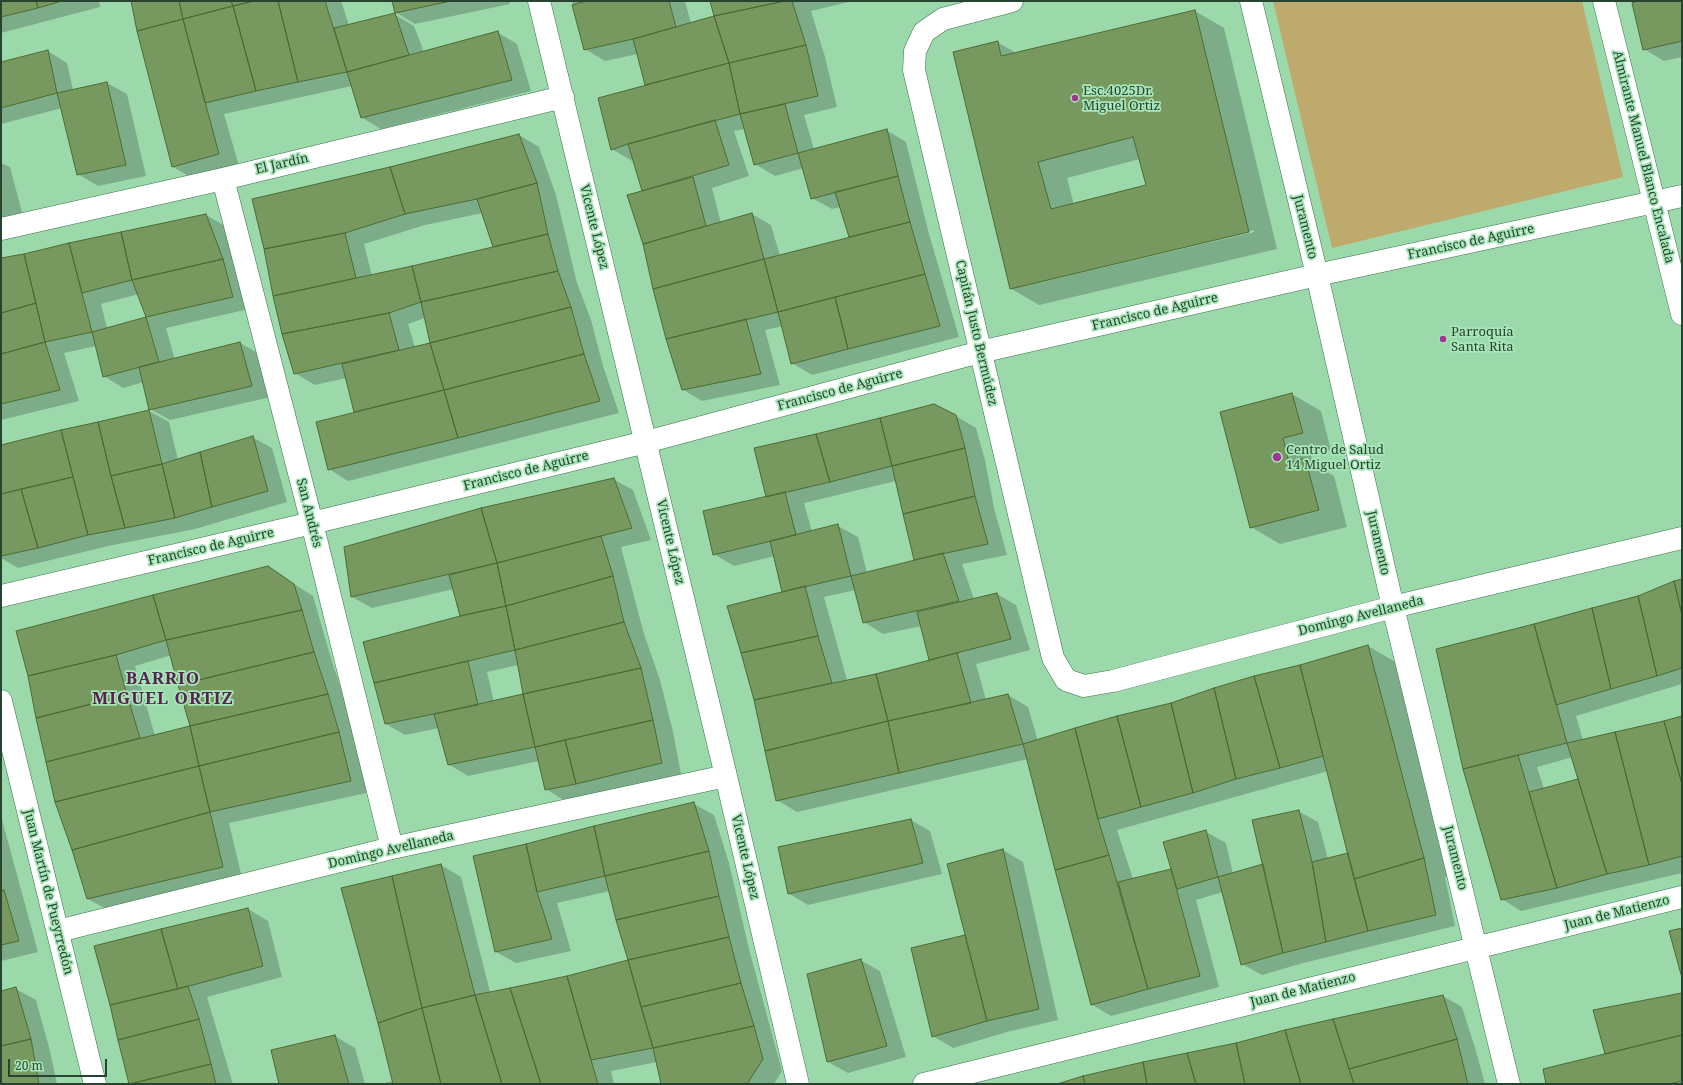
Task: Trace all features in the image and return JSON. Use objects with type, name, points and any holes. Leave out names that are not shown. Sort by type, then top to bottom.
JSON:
[{"type":"street","name":"Vicente López","points":[[539,1],[726,776],[798,1084]]},
{"type":"street","name":"Capitán Justo Bermúdez","points":[[1012,1],[943,20],[924,32],[915,51],[914,70],[1053,658]]},
{"type":"street","name":"Juramento","points":[[1251,1],[1317,275],[1393,607],[1477,947],[1509,1084]]},
{"type":"street","name":"Almirante Manuel Blanco Encalada","points":[[1604,1],[1682,314]]},
{"type":"street","name":"El Jardín","points":[[1,229],[222,179],[563,97]]},
{"type":"street","name":"San Andrés","points":[[222,179],[312,523],[392,848]]},
{"type":"street","name":"Francisco de Aguirre","points":[[1,596],[312,523],[646,442],[980,352],[1317,275],[1682,196]]},
{"type":"street","name":"Domingo Avellaneda","points":[[1053,658],[1066,680],[1084,686],[1393,607],[1682,538]]},
{"type":"street","name":"Juan Martín de Pueyrredón","points":[[1,701],[95,1084]]},
{"type":"street","name":"Domingo Avellaneda","points":[[58,931],[392,848],[726,776]]},
{"type":"street","name":"Juan de Matienzo","points":[[924,1084],[1682,897]]},
{"type":"shaded area","points":[[1273,1],[1582,1],[1623,177],[1332,248]]},
{"type":"building","points":[[1,1],[36,1],[38,8],[1,17]]},
{"type":"building","points":[[36,1],[62,1],[38,8]]},
{"type":"building","points":[[131,1],[179,1],[183,19],[137,31]]},
{"type":"building","points":[[179,1],[231,1],[233,6],[183,19]]},
{"type":"building","points":[[231,1],[254,1],[233,6]]},
{"type":"building","points":[[254,1],[278,1],[298,82],[256,91],[233,6]]},
{"type":"building","points":[[278,1],[325,1],[347,72],[298,82]]},
{"type":"building","points":[[392,1],[451,1],[395,13]]},
{"type":"building","points":[[586,1],[669,1],[676,27],[633,39],[584,50],[572,5]]},
{"type":"building","points":[[710,1],[785,1],[714,16]]},
{"type":"building","points":[[785,1],[792,1],[806,45],[729,63],[714,16]]},
{"type":"building","points":[[1638,1],[1682,1],[1682,41],[1643,50],[1632,3]]},
{"type":"building","points":[[233,6],[256,91],[205,103],[183,19]]},
{"type":"building","points":[[1195,10],[1249,232],[1010,289],[953,52],[998,41],[1001,56]],"holes":[[[1133,137],[1146,185],[1051,209],[1038,162]]]},
{"type":"building","points":[[395,13],[409,55],[347,72],[334,28]]},
{"type":"building","points":[[714,16],[729,63],[645,85],[633,39]]},
{"type":"building","points":[[183,19],[219,154],[172,167],[137,31]]},
{"type":"building","points":[[498,31],[512,80],[361,118],[347,72]]},
{"type":"building","points":[[806,45],[818,96],[740,114],[729,63]]},
{"type":"building","points":[[48,50],[57,93],[1,108],[1,62]]},
{"type":"building","points":[[729,63],[740,114],[628,144],[611,150],[598,98]]},
{"type":"building","points":[[107,82],[126,165],[77,175],[57,93]]},
{"type":"building","points":[[785,104],[798,153],[754,165],[740,114]]},
{"type":"building","points":[[715,120],[729,165],[642,191],[628,144]]},
{"type":"building","points":[[887,129],[898,176],[811,199],[798,153]]},
{"type":"building","points":[[519,134],[537,183],[477,199],[405,214],[390,167]]},
{"type":"building","points":[[390,167],[405,214],[345,233],[264,249],[252,199]]},
{"type":"building","points":[[898,176],[910,222],[849,237],[835,192]]},
{"type":"building","points":[[693,177],[706,226],[643,244],[627,195]]},
{"type":"building","points":[[537,183],[548,234],[493,247],[477,199]]},
{"type":"building","points":[[752,213],[764,259],[653,289],[643,244]]},
{"type":"building","points":[[206,214],[223,259],[132,280],[121,232]]},
{"type":"building","points":[[910,222],[925,274],[778,312],[764,259]]},
{"type":"building","points":[[121,232],[132,280],[82,293],[69,243]]},
{"type":"building","points":[[345,233],[356,278],[273,296],[264,249]]},
{"type":"building","points":[[548,234],[558,271],[421,302],[412,266]]},
{"type":"building","points":[[69,243],[92,332],[45,342],[24,254]]},
{"type":"building","points":[[24,254],[36,303],[1,313],[1,258]]},
{"type":"building","points":[[223,259],[233,297],[146,317],[132,280]]},
{"type":"building","points":[[764,259],[778,312],[666,339],[653,289]]},
{"type":"building","points":[[412,266],[421,302],[389,313],[282,334],[273,296]]},
{"type":"building","points":[[558,271],[571,307],[430,343],[421,302]]},
{"type":"building","points":[[925,274],[940,326],[848,349],[835,297]]},
{"type":"building","points":[[835,297],[848,349],[791,364],[778,312]]},
{"type":"building","points":[[36,303],[45,342],[1,354],[1,313]]},
{"type":"building","points":[[571,307],[584,354],[444,390],[430,343]]},
{"type":"building","points":[[389,313],[399,350],[294,374],[282,334]]},
{"type":"building","points":[[146,317],[159,362],[103,377],[92,332]]},
{"type":"building","points":[[746,319],[761,374],[682,390],[666,339]]},
{"type":"building","points":[[45,342],[60,390],[1,404],[1,354]]},
{"type":"building","points":[[240,342],[252,386],[149,410],[139,367]]},
{"type":"building","points":[[430,343],[444,390],[354,412],[342,364]]},
{"type":"building","points":[[584,354],[600,401],[458,438],[444,390]]},
{"type":"building","points":[[444,390],[458,438],[328,470],[316,422]]},
{"type":"building","points":[[1292,393],[1303,433],[1283,438],[1289,463],[1305,458],[1319,510],[1250,528],[1220,412]]},
{"type":"building","points":[[934,404],[956,415],[965,448],[892,466],[880,418]]},
{"type":"building","points":[[149,410],[162,464],[111,476],[98,422]]},
{"type":"building","points":[[880,418],[892,466],[830,482],[816,434]]},
{"type":"building","points":[[98,422],[125,528],[88,535],[61,430]]},
{"type":"building","points":[[61,430],[73,477],[1,494],[1,445]]},
{"type":"building","points":[[816,434],[830,482],[766,497],[754,448]]},
{"type":"building","points":[[253,436],[268,491],[212,507],[200,452]]},
{"type":"building","points":[[965,448],[975,496],[903,514],[892,466]]},
{"type":"building","points":[[200,452],[212,507],[175,518],[162,464]]},
{"type":"building","points":[[162,464],[175,518],[125,528],[111,476]]},
{"type":"building","points":[[73,477],[88,535],[38,548],[21,489]]},
{"type":"building","points":[[614,478],[632,528],[497,563],[481,508]]},
{"type":"building","points":[[21,489],[38,548],[1,556],[1,494]]},
{"type":"building","points":[[785,492],[796,535],[713,555],[703,511]]},
{"type":"building","points":[[975,496],[988,544],[914,560],[903,514]]},
{"type":"building","points":[[481,508],[497,563],[351,597],[344,547]]},
{"type":"building","points":[[838,524],[851,576],[782,592],[770,541]]},
{"type":"building","points":[[601,536],[613,576],[506,606],[497,563]]},
{"type":"building","points":[[943,553],[959,601],[863,623],[851,576]]},
{"type":"building","points":[[497,563],[506,606],[460,616],[449,575]]},
{"type":"building","points":[[268,566],[294,584],[302,610],[166,640],[153,595]]},
{"type":"building","points":[[613,576],[624,622],[515,650],[506,606]]},
{"type":"building","points":[[1682,579],[1682,615],[1674,581]]},
{"type":"building","points":[[1674,581],[1682,615],[1682,668],[1657,676],[1638,596]]},
{"type":"building","points":[[805,586],[818,636],[741,653],[727,606]]},
{"type":"building","points":[[997,593],[1011,639],[929,660],[917,612]]},
{"type":"building","points":[[153,595],[166,640],[116,655],[28,676],[16,631]]},
{"type":"building","points":[[1638,596],[1657,676],[1611,689],[1592,608]]},
{"type":"building","points":[[506,606],[515,650],[374,683],[363,642],[460,616]]},
{"type":"building","points":[[1592,608],[1611,689],[1556,705],[1534,624]]},
{"type":"building","points":[[302,610],[314,652],[178,685],[166,640]]},
{"type":"building","points":[[624,622],[641,668],[523,694],[515,650]]},
{"type":"building","points":[[1534,624],[1567,743],[1463,769],[1436,649]]},
{"type":"building","points":[[818,636],[832,683],[754,700],[741,653]]},
{"type":"building","points":[[1368,645],[1424,858],[1354,879],[1300,665]]},
{"type":"building","points":[[314,652],[328,694],[190,726],[178,685]]},
{"type":"building","points":[[957,653],[971,703],[888,721],[876,674]]},
{"type":"building","points":[[116,655],[127,695],[36,718],[28,676]]},
{"type":"building","points":[[468,661],[478,705],[385,724],[374,683]]},
{"type":"building","points":[[1300,665],[1323,756],[1280,768],[1254,676]]},
{"type":"building","points":[[641,668],[653,720],[535,747],[523,694]]},
{"type":"building","points":[[876,674],[888,721],[765,751],[754,700]]},
{"type":"building","points":[[1254,676],[1280,768],[1236,779],[1214,688]]},
{"type":"building","points":[[1214,688],[1236,779],[1193,793],[1171,703]]},
{"type":"building","points":[[328,694],[339,732],[199,766],[190,726]]},
{"type":"building","points":[[523,694],[535,747],[448,765],[434,714]]},
{"type":"building","points":[[1008,694],[1023,744],[899,773],[888,721]]},
{"type":"building","points":[[127,695],[140,738],[46,762],[36,718]]},
{"type":"building","points":[[1171,703],[1193,793],[1141,807],[1117,716]]},
{"type":"building","points":[[1117,716],[1141,807],[1098,819],[1075,728]]},
{"type":"building","points":[[1682,716],[1682,784],[1664,721]]},
{"type":"building","points":[[653,720],[662,763],[576,784],[565,740]]},
{"type":"building","points":[[888,721],[899,773],[776,801],[765,751]]},
{"type":"building","points":[[1664,721],[1682,784],[1682,856],[1649,865],[1615,732]]},
{"type":"building","points":[[190,726],[199,766],[55,802],[46,762]]},
{"type":"building","points":[[1075,728],[1098,819],[1109,855],[1055,870],[1023,744]]},
{"type":"building","points":[[339,732],[351,781],[210,812],[199,766]]},
{"type":"building","points":[[1615,732],[1649,865],[1607,874],[1567,743]]},
{"type":"building","points":[[565,740],[576,784],[545,790],[535,747]]},
{"type":"building","points":[[1518,755],[1557,888],[1501,900],[1463,769]]},
{"type":"building","points":[[199,766],[210,812],[72,850],[55,802]]},
{"type":"building","points":[[1578,779],[1607,874],[1557,888],[1529,792]]},
{"type":"building","points":[[694,802],[709,851],[605,876],[594,826]]},
{"type":"building","points":[[1299,810],[1312,862],[1326,942],[1283,953],[1252,820]]},
{"type":"building","points":[[210,812],[223,867],[87,899],[72,850]]},
{"type":"building","points":[[911,819],[923,863],[788,894],[778,847]]},
{"type":"building","points":[[594,826],[605,876],[537,892],[526,844]]},
{"type":"building","points":[[1206,830],[1218,877],[1177,889],[1163,842]]},
{"type":"building","points":[[526,844],[537,892],[552,939],[495,952],[473,856]]},
{"type":"building","points":[[1003,849],[1039,1009],[987,1021],[947,864]]},
{"type":"building","points":[[709,851],[719,896],[616,920],[605,876]]},
{"type":"building","points":[[1348,853],[1368,931],[1326,942],[1312,862]]},
{"type":"building","points":[[1109,855],[1148,989],[1091,1005],[1055,870]]},
{"type":"building","points":[[1424,858],[1436,915],[1368,931],[1354,879]]},
{"type":"building","points":[[441,864],[475,995],[422,1008],[392,876]]},
{"type":"building","points":[[1263,864],[1283,953],[1241,965],[1218,877]]},
{"type":"building","points":[[1171,869],[1200,976],[1148,989],[1118,882]]},
{"type":"building","points":[[392,876],[422,1008],[378,1023],[341,888]]},
{"type":"building","points":[[4,890],[19,941],[1,945],[1,891]]},
{"type":"building","points":[[719,896],[729,937],[628,960],[616,920]]},
{"type":"building","points":[[248,908],[263,966],[178,989],[161,929]]},
{"type":"building","points":[[1682,928],[1682,978],[1669,931]]},
{"type":"building","points":[[161,929],[178,989],[110,1005],[94,946]]},
{"type":"building","points":[[965,935],[987,1021],[932,1037],[911,948]]},
{"type":"building","points":[[729,937],[741,983],[641,1007],[628,960]]},
{"type":"building","points":[[861,959],[887,1046],[827,1062],[807,974]]},
{"type":"building","points":[[628,960],[653,1048],[591,1060],[567,976]]},
{"type":"building","points":[[567,976],[598,1084],[541,1084],[510,988]]},
{"type":"building","points":[[741,983],[754,1026],[653,1048],[641,1007]]},
{"type":"building","points":[[188,986],[199,1019],[118,1040],[110,1005]]},
{"type":"building","points":[[16,987],[31,1039],[1,1046],[1,991]]},
{"type":"building","points":[[510,988],[541,1084],[502,1084],[475,995]]},
{"type":"building","points":[[1682,993],[1682,1035],[1605,1054],[1593,1010]]},
{"type":"building","points":[[475,995],[502,1084],[441,1084],[422,1008]]},
{"type":"building","points":[[1443,995],[1457,1039],[1349,1069],[1333,1019]]},
{"type":"building","points":[[422,1008],[441,1084],[393,1084],[378,1023]]},
{"type":"building","points":[[199,1019],[211,1064],[129,1084],[118,1040]]},
{"type":"building","points":[[1333,1019],[1354,1084],[1301,1084],[1285,1030]]},
{"type":"building","points":[[754,1026],[763,1059],[747,1084],[661,1084],[653,1048]]},
{"type":"building","points":[[1285,1030],[1301,1084],[1245,1084],[1236,1043]]},
{"type":"building","points":[[335,1035],[349,1084],[279,1084],[271,1050]]},
{"type":"building","points":[[1682,1035],[1682,1081],[1669,1084],[1546,1084],[1543,1069]]},
{"type":"building","points":[[31,1039],[39,1084],[1,1084],[1,1046]]},
{"type":"building","points":[[1457,1039],[1468,1084],[1354,1084],[1349,1069]]},
{"type":"building","points":[[1236,1043],[1245,1084],[1196,1084],[1187,1053]]},
{"type":"building","points":[[1187,1053],[1196,1084],[1147,1084],[1143,1062]]},
{"type":"building","points":[[1143,1062],[1147,1084],[1085,1084],[1083,1076]]},
{"type":"building","points":[[211,1064],[216,1084],[130,1084]]},
{"type":"building","points":[[1083,1076],[1085,1084],[1057,1084]]},
{"type":"place","name":"Esc.4025Dr. Miguel Ortiz","points":[[1075,98]]},
{"type":"place","name":"Parroquía Santa Rita","points":[[1443,339]]},
{"type":"place","name":"Centro de Salud 14 Miguel Ortiz","points":[[1277,457]]},
{"type":"district","name":"BARRIO MIGUEL ORTIZ","points":[[163,689]]}]
